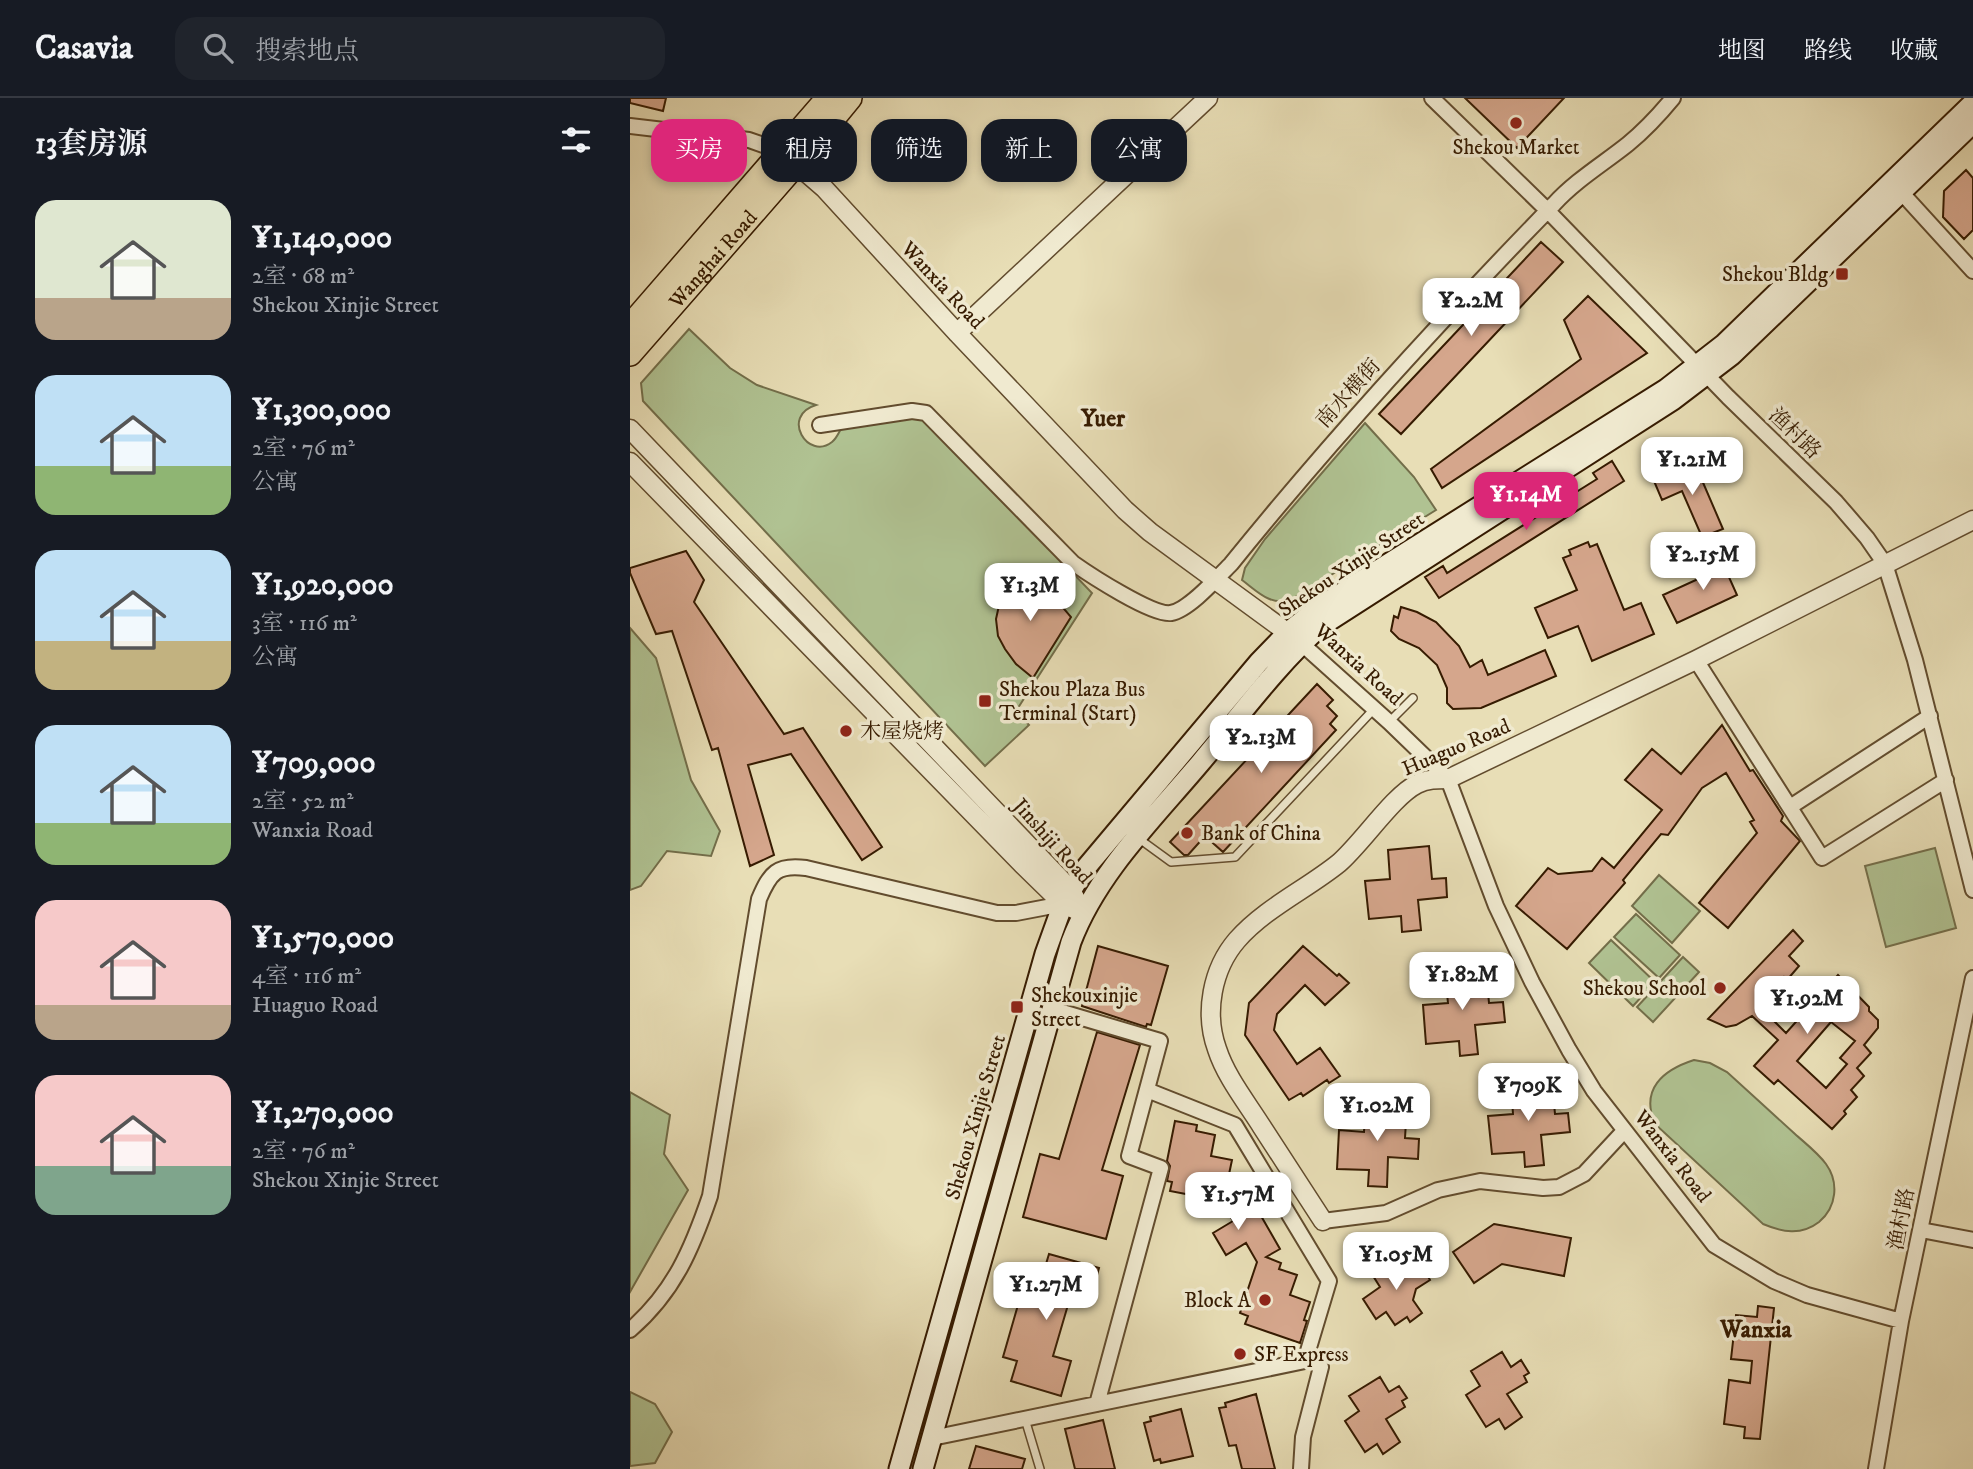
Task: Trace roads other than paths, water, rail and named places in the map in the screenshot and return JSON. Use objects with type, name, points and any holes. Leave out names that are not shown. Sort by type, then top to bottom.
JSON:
[{"type":"main road","name":"Wanghai Road","points":[[815,119],[828,98]]},
{"type":"main road","name":"Wanghai Road","points":[[829,119],[850,98]]},
{"type":"main road","name":"Shekou Xinjie Street","points":[[1702,370],[1724,344],[1973,103]]},
{"type":"main road","name":"Shekou Xinjie Street","points":[[923,1469],[1071,942],[1083,914],[1103,882],[1321,606],[1666,389],[1732,355],[1973,123]]},
{"type":"main road","name":"Wanghai Road","points":[[630,326],[767,182]]},
{"type":"main road","name":"Wanghai Road","points":[[630,354],[770,182]]},
{"type":"main road","name":"Shekou Xinjie Street","points":[[899,1469],[1045,954],[1067,897],[1100,851],[1259,662],[1295,638]]},
{"type":"street","points":[[957,333],[1208,98]]},
{"type":"street","name":"渔村路","points":[[1432,98],[1548,210],[1702,370],[1836,502],[1885,564],[1900,606],[1930,716],[1973,890]]},
{"type":"street","name":"南水横街","points":[[820,425],[912,411],[926,414],[1073,564],[1161,612],[1178,611],[1215,580],[1353,419],[1548,210],[1584,176],[1646,128],[1672,98]]},
{"type":"street","name":"Wanxia Road","points":[[630,126],[748,140],[761,146]]},
{"type":"street","name":"Wanxia Road","points":[[817,182],[1125,510],[1150,533],[1295,638],[1390,722],[1448,779],[1496,906],[1532,982],[1594,1091],[1714,1245],[1774,1281],[1807,1295],[1901,1321]]},
{"type":"street","points":[[1901,192],[1973,271]]},
{"type":"street","name":"Jinshiji Road","points":[[630,429],[1083,914]]},
{"type":"street","name":"Jinshiji Road","points":[[630,462],[1067,897]]},
{"type":"street","points":[[699,533],[693,515],[698,510],[710,513]]},
{"type":"street","name":"Huaguo Road","points":[[1323,1221],[1234,1083],[1217,1051],[1211,1018],[1214,984],[1228,952],[1247,930],[1339,862],[1357,846],[1405,792],[1416,784],[1448,779],[1696,660],[1973,520]]},
{"type":"street","points":[[1696,660],[1822,858],[1946,780]]},
{"type":"street","points":[[1790,807],[1930,716]]},
{"type":"street","points":[[630,1330],[647,1315],[673,1281],[695,1243],[710,1196],[759,899],[772,875],[782,868],[806,869],[997,913],[1067,897]]},
{"type":"street","name":"渔村路","points":[[1875,1469],[1901,1321],[1973,978]]},
{"type":"street","points":[[1052,1009],[1160,1041],[1129,1156],[1161,1168],[1097,1404]]},
{"type":"street","points":[[932,1438],[1305,1361],[1329,1281],[1235,1125],[1147,1090]]},
{"type":"street","points":[[1323,1221],[1386,1213],[1438,1190],[1480,1181],[1559,1188],[1584,1174],[1624,1130]]},
{"type":"street","points":[[1921,1230],[1973,1240]]},
{"type":"street","points":[[1301,1469],[1303,1437],[1321,1367]]},
{"type":"lane","points":[[1390,722],[1413,698]]},
{"type":"lane","points":[[1138,838],[1171,862],[1235,857],[1374,708]]},
{"type":"lane","points":[[1025,1418],[1040,1469]]},
{"type":"place","name":"Shekou Market","points":[[1516,123]]},
{"type":"place","name":"Shekou Bldg","points":[[1842,274]]},
{"type":"place","name":"Shekou Plaza Bus Terminal (Start)","points":[[985,701]]},
{"type":"place","name":"木屋烧烤","points":[[846,731]]},
{"type":"place","name":"Bank of China","points":[[1187,833]]},
{"type":"place","name":"Shekou School","points":[[1720,988]]},
{"type":"place","name":"Shekouxinjie Street","points":[[1017,1007]]},
{"type":"place","name":"Block A","points":[[1265,1300]]},
{"type":"place","name":"SF Express","points":[[1240,1354]]},
{"type":"district","name":"Yuer","points":[[1103,418]]},
{"type":"district","name":"Wanxia","points":[[1756,1329]]}]
